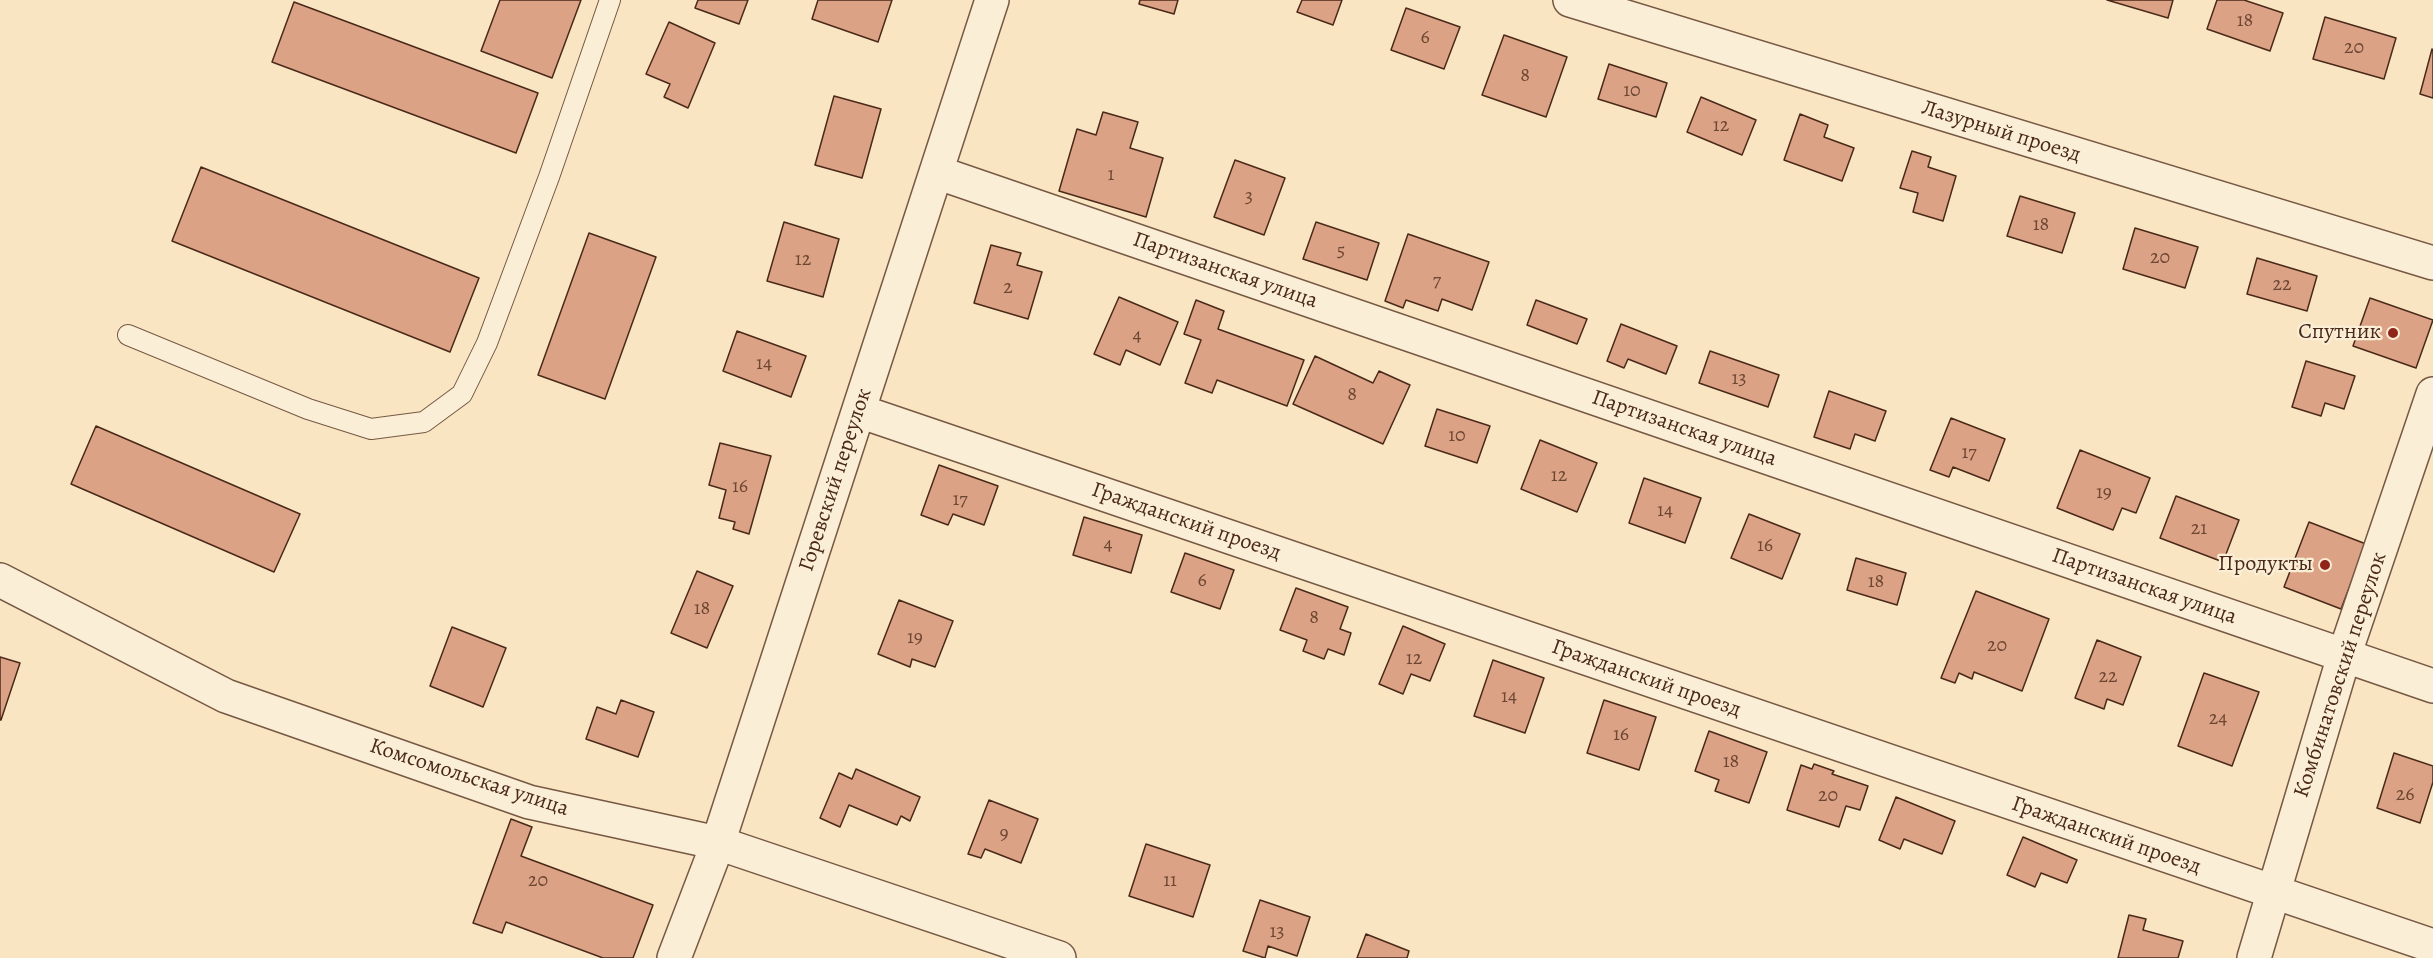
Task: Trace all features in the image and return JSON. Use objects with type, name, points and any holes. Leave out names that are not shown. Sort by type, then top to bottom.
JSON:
[{"type":"street","name":"Горевский переулок","points":[[674,958],[718,843],[992,0]]},
{"type":"street","name":"Лазурный проезд","points":[[1570,0],[2433,264]]},
{"type":"street","name":"Партизанская улица","points":[[936,172],[2433,686]]},
{"type":"street","name":"Комбинатовский переулок","points":[[2254,958],[2344,656],[2433,394]]},
{"type":"street","name":"Гражданский проезд","points":[[859,411],[2433,946]]},
{"type":"street","name":"Комсомольская улица","points":[[0,580],[226,696],[530,802],[718,843],[1059,958]]},
{"type":"lane","points":[[129,335],[308,409],[371,429],[424,422],[462,394],[487,343],[549,177],[610,0]]},
{"type":"building","points":[[500,0],[581,0],[552,78],[481,51]]},
{"type":"building","points":[[698,0],[748,0],[739,24],[695,8]]},
{"type":"building","points":[[818,0],[892,0],[878,42],[812,19]]},
{"type":"building","points":[[1140,0],[1178,0],[1174,14],[1139,4]]},
{"type":"building","points":[[1302,0],[1342,0],[1333,25],[1297,12]]},
{"type":"building","points":[[2107,0],[2173,0],[2168,18]]},
{"type":"building","points":[[2217,0],[2244,0],[2283,13],[2270,51],[2207,29]]},
{"type":"building","points":[[294,2],[538,93],[516,153],[272,62]]},
{"type":"building","points":[[1406,8],[1460,27],[1444,69],[1391,50]]},
{"type":"building","points":[[2325,17],[2396,38],[2384,79],[2313,59]]},
{"type":"building","points":[[669,22],[715,43],[688,108],[664,97],[670,84],[646,74]]},
{"type":"building","points":[[1504,35],[1567,57],[1546,117],[1482,95]]},
{"type":"building","points":[[2433,50],[2433,98],[2420,94]]},
{"type":"building","points":[[1609,64],[1667,83],[1656,117],[1598,99]]},
{"type":"building","points":[[834,96],[881,109],[862,178],[815,165]]},
{"type":"building","points":[[1701,97],[1756,120],[1742,155],[1687,132]]},
{"type":"building","points":[[1103,112],[1138,122],[1130,148],[1163,158],[1146,217],[1059,191],[1077,129],[1096,135]]},
{"type":"building","points":[[1800,114],[1828,125],[1824,137],[1854,148],[1842,181],[1784,160]]},
{"type":"building","points":[[1912,151],[1931,157],[1928,167],[1956,176],[1943,221],[1913,212],[1918,193],[1900,188]]},
{"type":"building","points":[[1235,160],[1285,178],[1264,235],[1214,217]]},
{"type":"building","points":[[201,167],[479,278],[450,352],[172,241]]},
{"type":"building","points":[[2020,196],[2075,213],[2062,253],[2007,236]]},
{"type":"building","points":[[784,222],[839,239],[823,297],[767,281]]},
{"type":"building","points":[[1316,222],[1379,243],[1367,280],[1303,259]]},
{"type":"building","points":[[2135,228],[2198,247],[2185,288],[2123,269]]},
{"type":"building","points":[[589,233],[656,257],[605,399],[538,375]]},
{"type":"building","points":[[1408,234],[1489,262],[1472,310],[1442,299],[1438,311],[1406,300],[1403,308],[1385,301]]},
{"type":"building","points":[[991,245],[1021,253],[1017,265],[1042,272],[1028,319],[974,303]]},
{"type":"building","points":[[2257,258],[2317,276],[2307,311],[2247,294]]},
{"type":"building","points":[[1119,297],[1178,322],[1160,365],[1126,350],[1120,365],[1094,354]]},
{"type":"building","name":"Спутник","points":[[2370,298],[2433,320],[2416,368],[2353,346]]},
{"type":"building","points":[[1196,300],[1224,311],[1218,329],[1304,360],[1287,406],[1217,380],[1212,393],[1185,383],[1201,340],[1184,334]]},
{"type":"building","points":[[1536,300],[1587,319],[1577,344],[1527,325]]},
{"type":"building","points":[[1621,324],[1677,346],[1666,374],[1628,359],[1624,368],[1607,361]]},
{"type":"building","points":[[737,331],[806,356],[791,397],[723,371]]},
{"type":"building","points":[[1710,351],[1779,375],[1768,407],[1699,383]]},
{"type":"building","points":[[1315,356],[1373,383],[1379,371],[1410,385],[1383,444],[1293,404]]},
{"type":"building","points":[[2306,361],[2355,376],[2344,409],[2325,403],[2321,416],[2292,407]]},
{"type":"building","points":[[1829,391],[1886,411],[1875,441],[1855,434],[1850,449],[1814,437]]},
{"type":"building","points":[[1437,409],[1490,426],[1477,463],[1425,446]]},
{"type":"building","points":[[1951,418],[2005,439],[1989,481],[1953,467],[1949,477],[1930,470]]},
{"type":"building","points":[[96,426],[300,514],[274,572],[71,484]]},
{"type":"building","points":[[1540,440],[1597,463],[1577,512],[1521,489]]},
{"type":"building","points":[[720,443],[771,456],[749,534],[733,529],[735,522],[719,518],[726,490],[709,485]]},
{"type":"building","points":[[2080,450],[2150,478],[2136,513],[2122,508],[2113,530],[2057,508]]},
{"type":"building","points":[[939,465],[998,486],[984,525],[953,514],[948,525],[921,515]]},
{"type":"building","points":[[1644,478],[1701,498],[1685,543],[1629,523]]},
{"type":"building","points":[[2176,496],[2239,520],[2223,562],[2160,538]]},
{"type":"building","points":[[1749,514],[1800,534],[1782,579],[1731,558]]},
{"type":"building","points":[[1084,517],[1142,535],[1131,573],[1073,555]]},
{"type":"building","name":"Продукты","points":[[2309,522],[2366,544],[2341,609],[2284,587]]},
{"type":"building","points":[[1185,553],[1234,570],[1220,609],[1171,592]]},
{"type":"building","points":[[1856,558],[1906,573],[1897,605],[1847,590]]},
{"type":"building","points":[[697,571],[733,586],[707,648],[671,633]]},
{"type":"building","points":[[1296,588],[1348,607],[1340,629],[1351,633],[1344,655],[1328,649],[1324,659],[1303,651],[1307,640],[1280,630]]},
{"type":"building","points":[[1976,591],[2049,619],[2022,691],[1974,672],[1972,679],[1959,673],[1955,683],[1941,678]]},
{"type":"building","points":[[899,600],[953,621],[935,667],[912,659],[910,667],[878,654]]},
{"type":"building","points":[[1403,626],[1445,644],[1430,681],[1411,674],[1403,694],[1379,684]]},
{"type":"building","points":[[452,627],[506,648],[483,707],[430,686]]},
{"type":"building","points":[[2097,640],[2141,657],[2123,705],[2107,699],[2104,709],[2075,698]]},
{"type":"building","points":[[0,657],[20,663],[1,720],[0,720]]},
{"type":"building","points":[[1493,660],[1544,678],[1525,733],[1474,716]]},
{"type":"building","points":[[2204,673],[2259,692],[2232,766],[2178,746]]},
{"type":"building","points":[[621,700],[654,712],[638,757],[586,739],[597,707],[616,714]]},
{"type":"building","points":[[1604,700],[1656,717],[1639,770],[1587,753]]},
{"type":"building","points":[[1709,731],[1767,752],[1749,803],[1715,791],[1719,780],[1695,771]]},
{"type":"building","points":[[2394,753],[2433,766],[2433,782],[2420,823],[2377,808]]},
{"type":"building","points":[[1814,764],[1834,771],[1832,774],[1868,786],[1860,810],[1846,806],[1839,827],[1787,810],[1801,765],[1812,769]]},
{"type":"building","points":[[856,769],[920,797],[910,821],[901,816],[897,825],[849,805],[840,827],[820,818],[839,773],[852,779]]},
{"type":"building","points":[[1896,797],[1955,821],[1942,854],[1904,839],[1900,849],[1879,840]]},
{"type":"building","points":[[989,800],[1038,819],[1021,863],[985,849],[981,858],[968,854]]},
{"type":"building","points":[[511,819],[532,827],[521,856],[653,905],[633,958],[603,958],[506,922],[502,933],[473,923]]},
{"type":"building","points":[[2023,837],[2077,860],[2067,883],[2041,873],[2035,887],[2007,875]]},
{"type":"building","points":[[1146,844],[1210,865],[1193,917],[1129,896]]},
{"type":"building","points":[[1260,900],[1310,917],[1297,956],[1268,946],[1265,958],[1243,951]]},
{"type":"building","points":[[2129,915],[2146,919],[2143,930],[2183,941],[2178,958],[2118,958]]},
{"type":"building","points":[[1366,934],[1409,951],[1407,958],[1357,958]]},
{"type":"place","name":"Спутник","points":[[2393,333]]},
{"type":"place","name":"Продукты","points":[[2325,565]]}]
